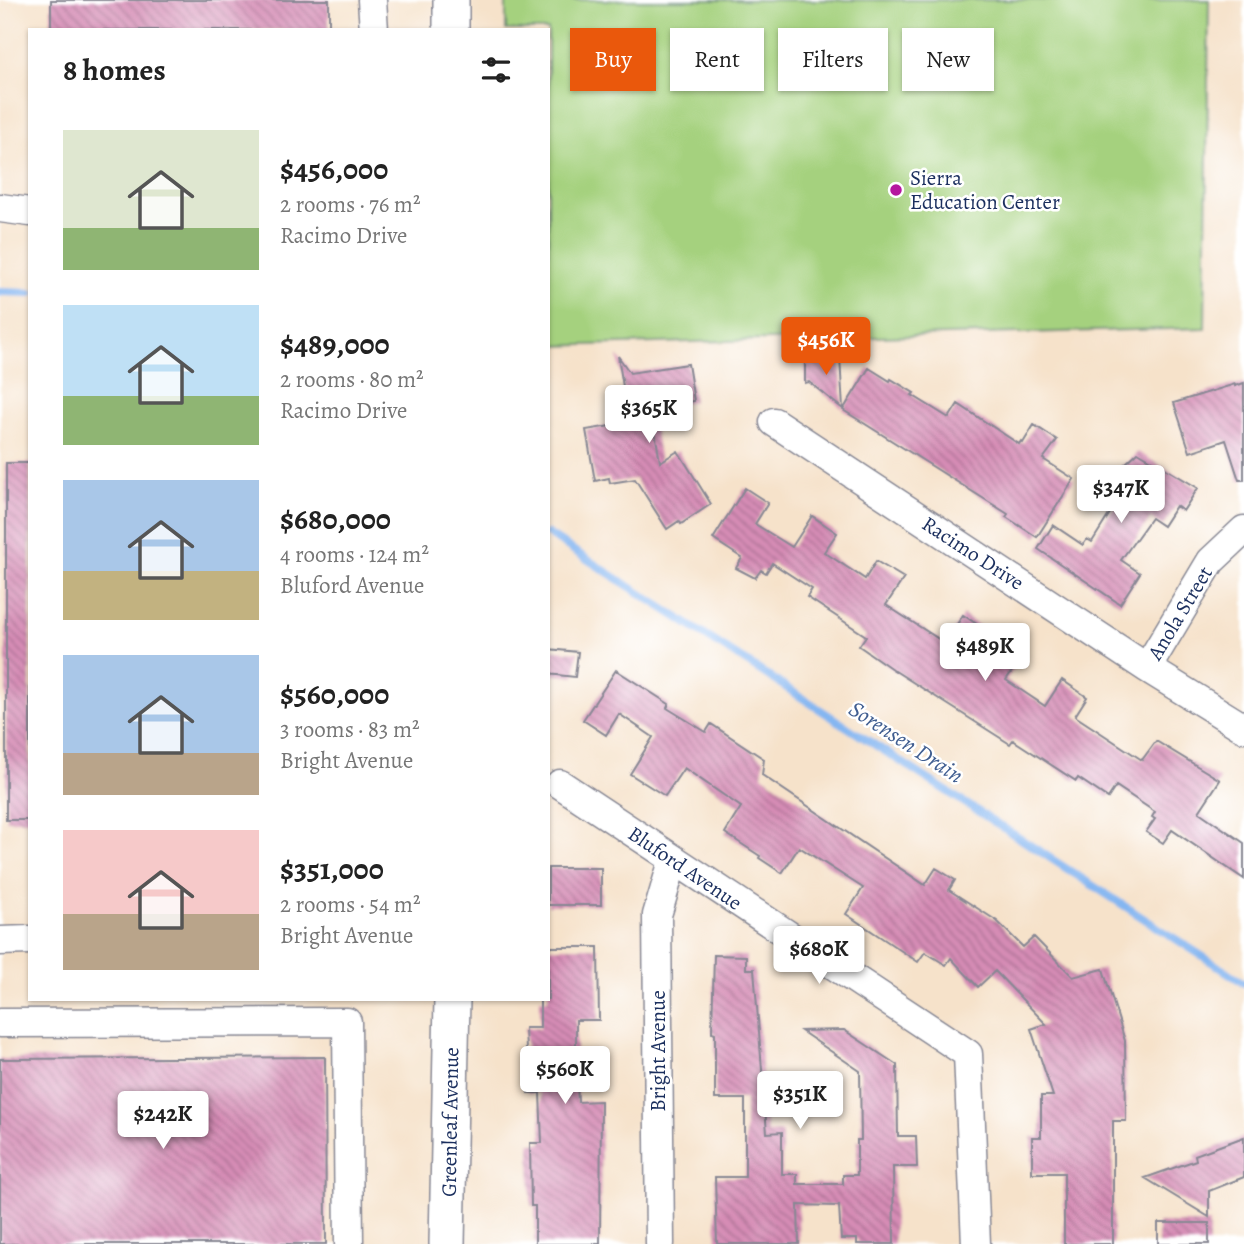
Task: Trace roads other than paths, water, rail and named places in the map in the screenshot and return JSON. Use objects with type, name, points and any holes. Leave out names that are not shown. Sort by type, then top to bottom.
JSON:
[{"type":"main road","points":[[451,0],[451,28]]},
{"type":"main road","name":"Greenleaf Avenue","points":[[447,1244],[452,1001]]},
{"type":"street","points":[[372,0],[373,28]]},
{"type":"street","points":[[0,208],[28,212]]},
{"type":"street","name":"Racimo Drive","points":[[774,422],[1244,728]]},
{"type":"street","name":"Anola Street","points":[[1147,667],[1211,561],[1244,530]]},
{"type":"street","name":"Bluford Avenue","points":[[559,784],[968,1054],[976,1244]]},
{"type":"street","name":"Bright Avenue","points":[[660,1244],[657,915],[673,861]]},
{"type":"street","points":[[0,941],[28,940]]},
{"type":"street","points":[[0,1023],[168,1011],[347,1022],[349,1244]]},
{"type":"waterway","name":"Sorensen Drain","points":[[0,292],[28,293]]},
{"type":"waterway","name":"Sorensen Drain","points":[[550,535],[1244,983]]},
{"type":"place","name":"Sierra Education Center","points":[[896,190]]}]
